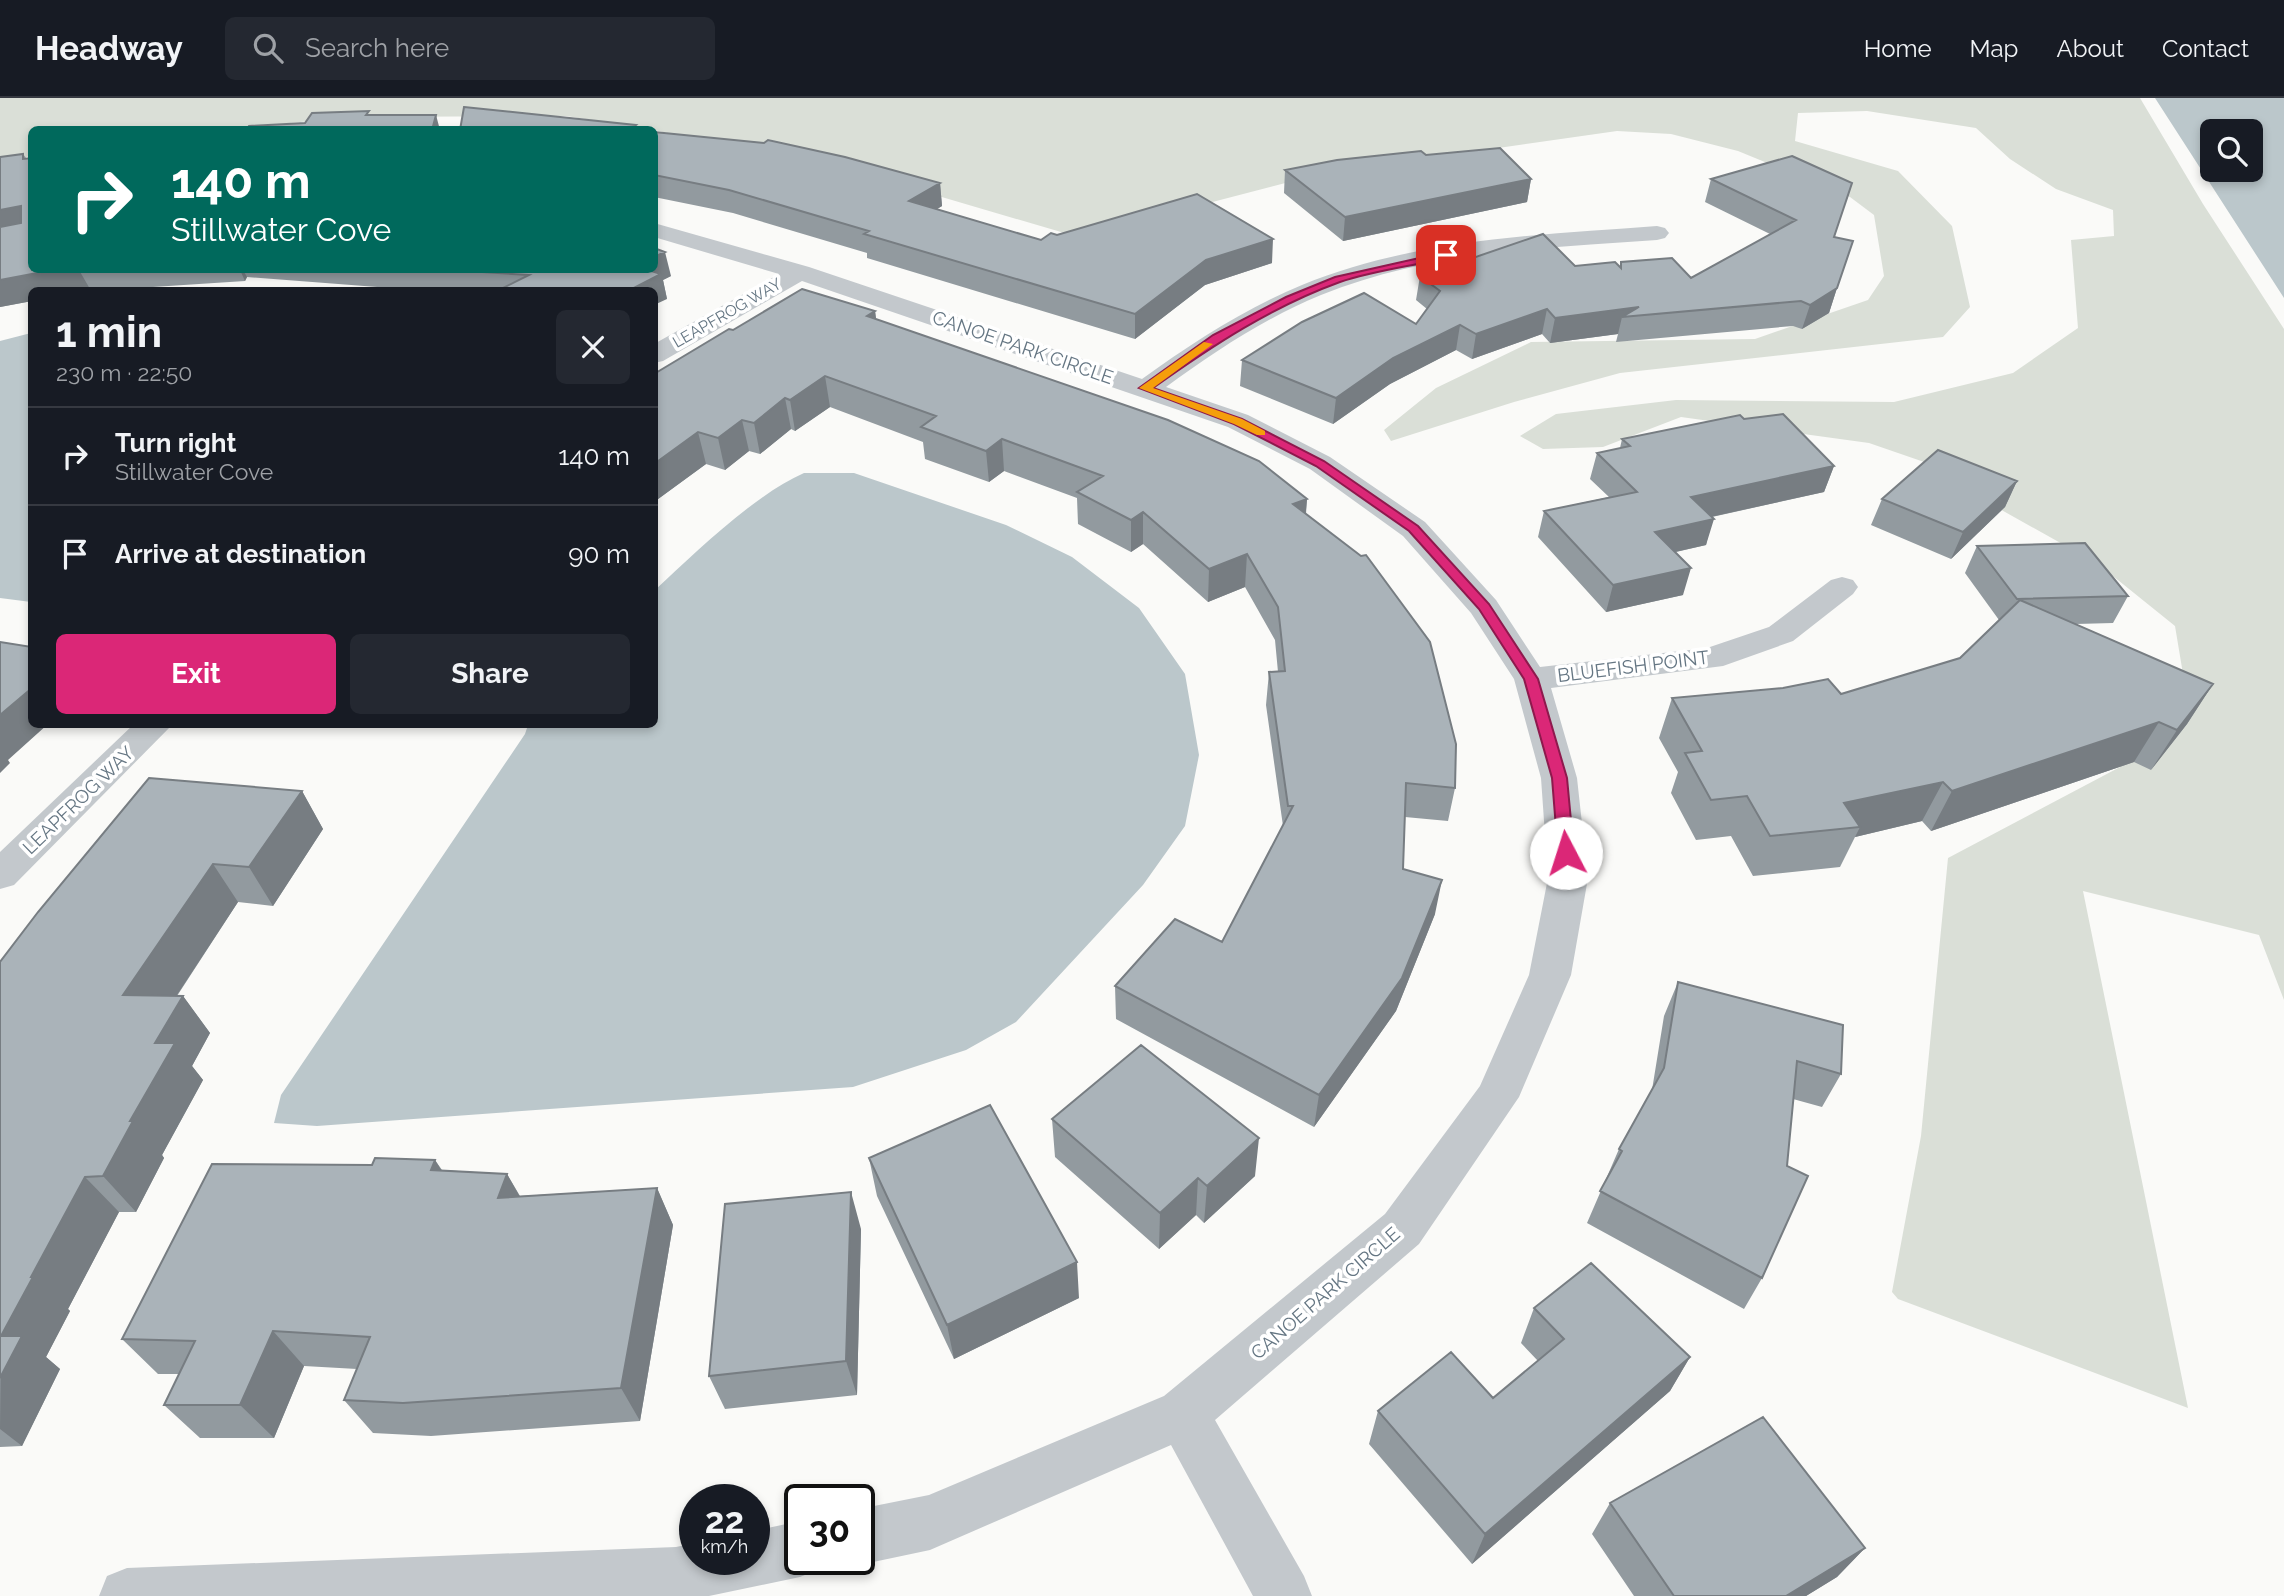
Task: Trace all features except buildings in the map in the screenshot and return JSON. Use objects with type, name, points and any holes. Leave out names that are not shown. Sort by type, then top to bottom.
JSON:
[{"type":"street","name":"CANOE PARK CIRCLE","points":[[658,231],[800,272],[1145,388],[1238,421],[1308,457],[1414,529],[1484,607],[1531,679],[1559,778],[1568,878],[1550,975],[1497,1097],[1402,1229],[1183,1414],[930,1522],[875,1534]]},
{"type":"street","points":[[1145,388],[1217,337],[1290,299],[1339,279],[1501,244],[1657,233]]},
{"type":"street","name":"LEAPFROG WAY","points":[[658,353],[800,272]]},
{"type":"street","name":"BLUEFISH POINT","points":[[1531,679],[1711,658],[1781,635],[1842,587]]},
{"type":"street","name":"LEAPFROG WAY","points":[[0,875],[152,728]]},
{"type":"street","points":[[1183,1414],[1284,1596]]},
{"type":"street","points":[[127,1596],[679,1574]]},
{"type":"shaded area","points":[[0,98],[2140,98],[2203,204],[2284,329],[2284,1000],[2259,935],[2083,891],[2188,1408],[1898,1299],[1892,1292],[1921,1136],[1948,858],[2120,767],[2186,692],[2175,626],[2098,564],[1989,503],[1927,463],[1869,443],[1681,417],[1603,447],[1543,449],[1520,436],[1556,414],[1676,400],[1894,402],[2013,373],[2078,328],[2071,240],[2114,236],[2113,210],[2056,189],[2010,159],[1976,128],[1867,111],[1798,113],[1795,141],[1898,171],[1952,226],[1970,307],[1943,337],[1620,373],[1514,402],[1391,441],[1384,430],[1436,388],[1531,342],[1755,339],[1868,300],[1884,276],[1874,215],[1850,197],[1738,151],[1671,134],[1617,131],[1324,173],[1078,237],[918,190],[658,131],[658,126],[629,126],[566,116],[355,117],[257,126],[28,126],[28,157],[0,162]]},
{"type":"shaded area","points":[[2155,98],[2284,98],[2284,298],[2209,182],[2263,182],[2263,119],[2200,119],[2200,168]]},
{"type":"shaded area","points":[[28,334],[28,602],[0,598],[0,341]]},
{"type":"shaded area","points":[[804,473],[854,473],[1006,525],[1072,557],[1139,608],[1185,674],[1199,755],[1185,826],[1143,885],[1016,1022],[966,1050],[853,1087],[317,1126],[274,1123],[281,1095],[527,728],[658,728],[658,587],[745,510]]},
{"type":"slow traffic","points":[[1208,344],[1145,388],[1238,421],[1261,433]]},
{"type":"route","points":[[1446,255],[1339,279],[1290,299],[1217,337],[1145,388],[1238,421],[1320,463],[1414,529],[1484,607],[1531,679],[1559,778],[1566,853]]}]
